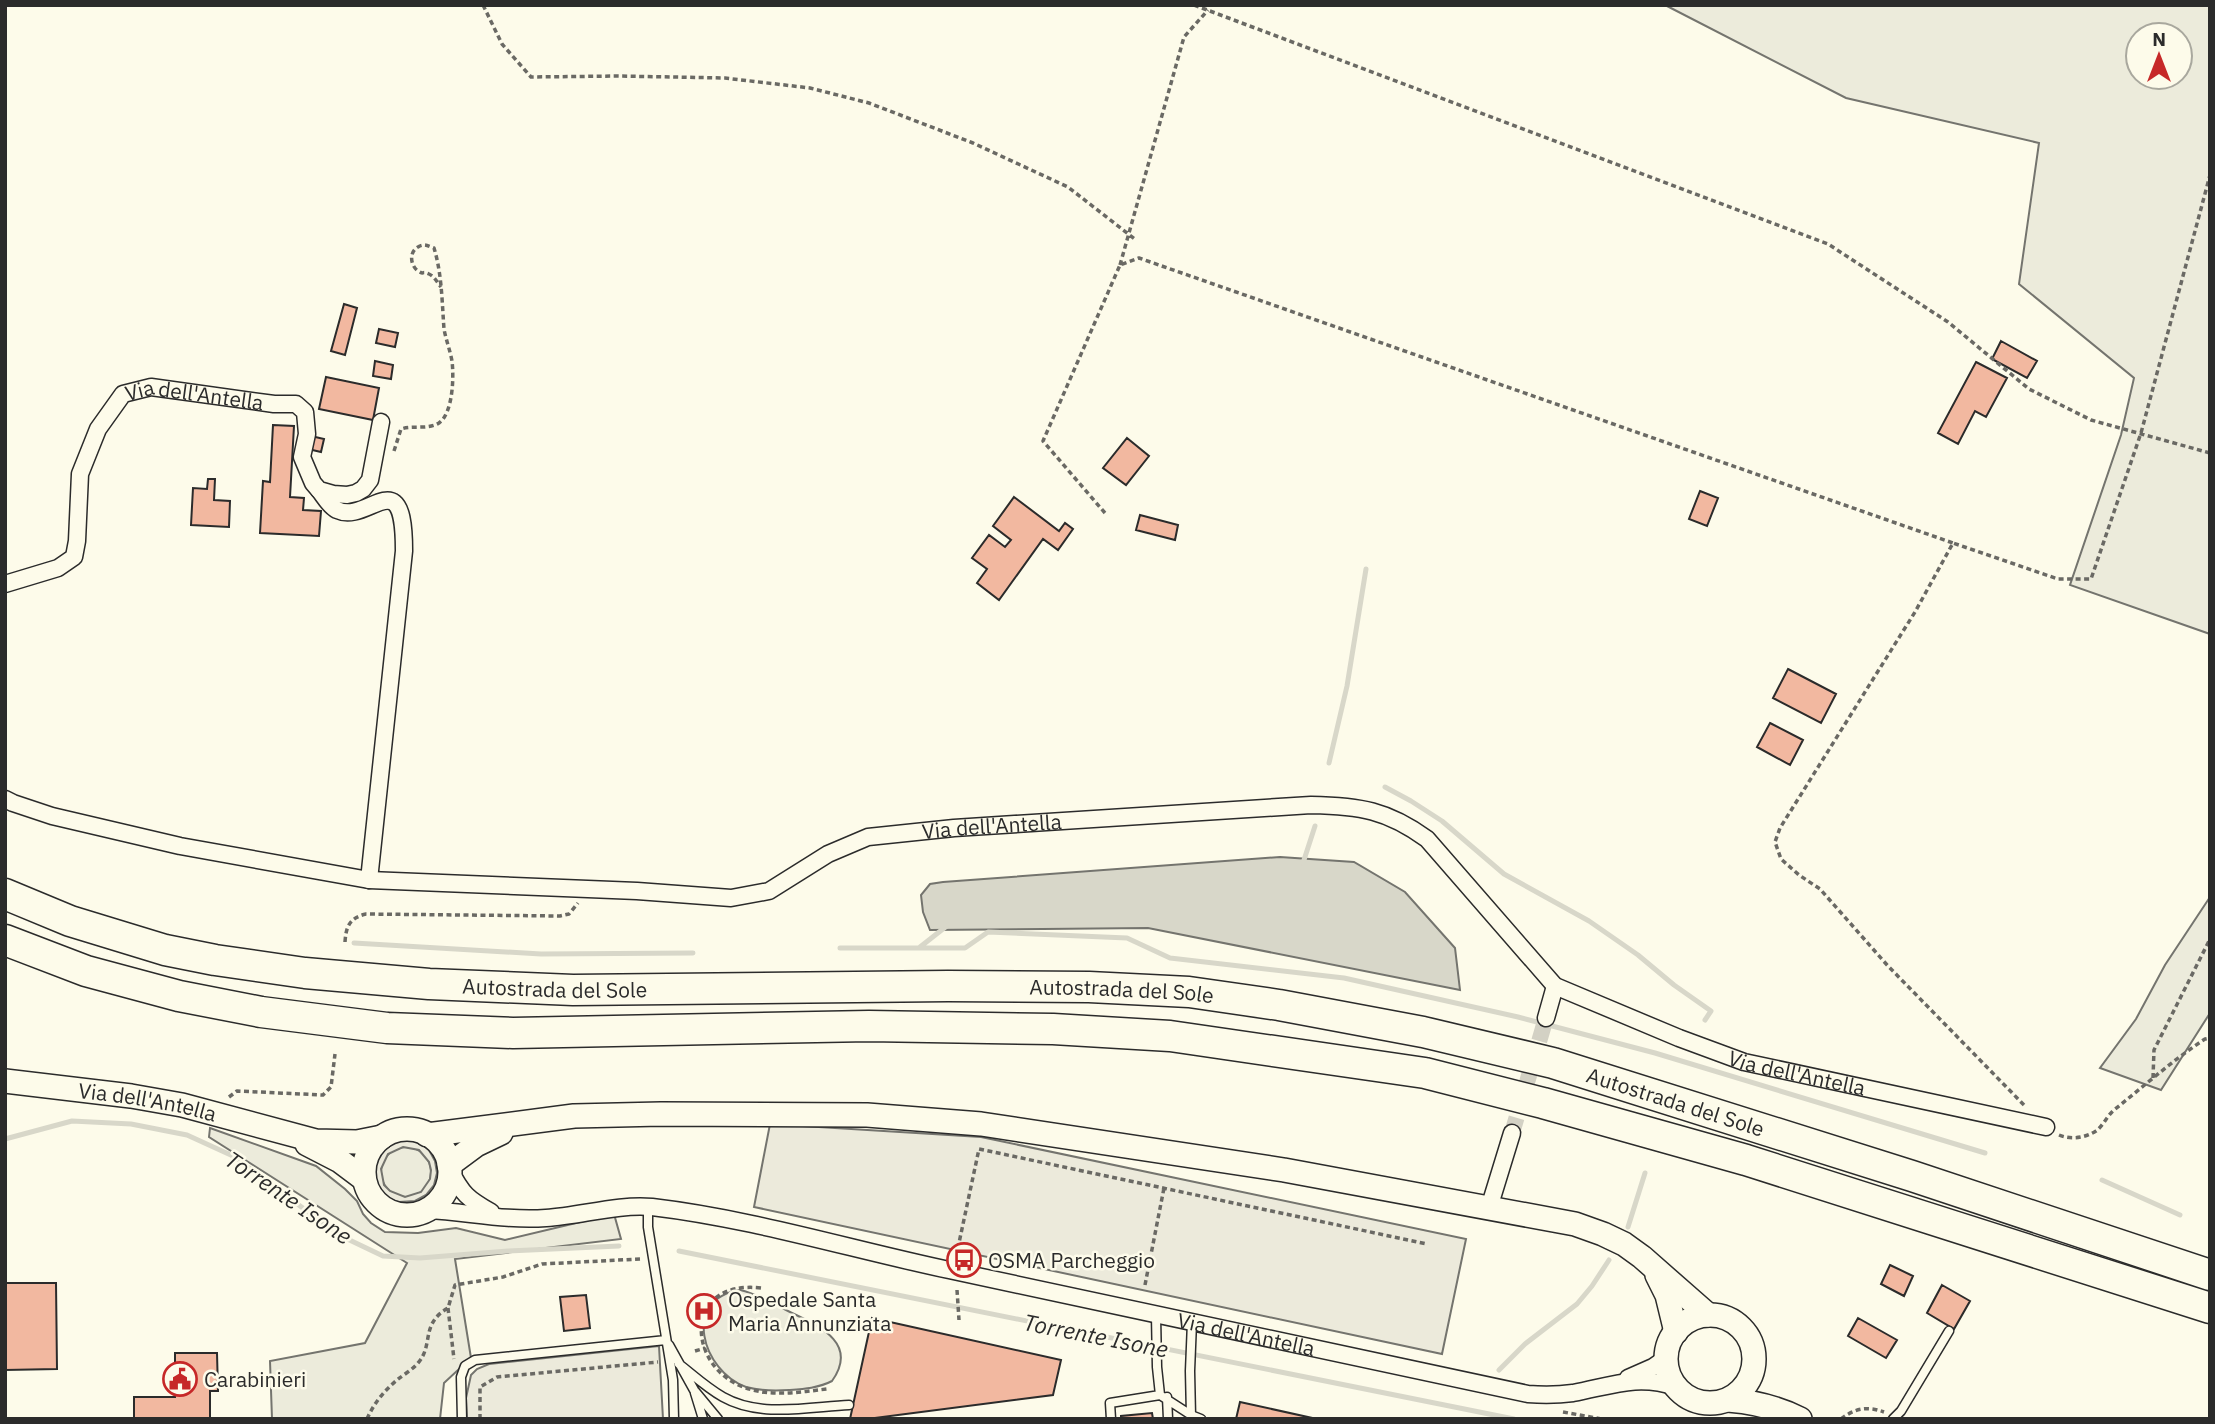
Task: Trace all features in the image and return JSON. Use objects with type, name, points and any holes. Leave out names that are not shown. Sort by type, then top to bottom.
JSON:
[{"type":"highway","name":"Autostrada del Sole","points":[[5,894],[70,921],[165,950],[305,973],[429,984],[573,990],[1089,987],[1189,992],[1279,1005],[1423,1032],[1553,1063],[1899,1172],[2210,1275]]},
{"type":"highway","name":"Autostrada del Sole","points":[[5,940],[86,971],[179,996],[261,1012],[387,1028],[513,1033],[869,1026],[1053,1029],[1170,1036],[1425,1073],[1746,1160],[2210,1308]]},
{"type":"street","name":"Via dell'Antella","points":[[5,584],[58,568],[74,557],[80,474],[98,429],[124,394],[152,387],[274,404],[296,404],[305,412],[307,434],[302,457],[313,483],[335,510],[352,511],[380,501],[389,501],[399,509],[404,524],[404,551],[369,880]]},
{"type":"street","points":[[319,490],[346,495],[363,489],[370,480],[380,422]]},
{"type":"street","name":"Via dell'Antella","points":[[5,799],[52,816],[180,846],[369,880],[731,898],[769,891],[828,854],[868,837],[954,828],[1311,805],[1350,806],[1377,812],[1405,824],[1427,839],[1555,986],[1744,1062],[2046,1127]]},
{"type":"street","points":[[1546,1018],[1555,986]]},
{"type":"street","name":"Via dell'Antella","points":[[5,1081],[131,1096],[222,1115],[316,1141],[339,1143],[382,1137],[404,1129],[428,1135],[444,1150],[450,1168],[469,1200],[503,1218]]},
{"type":"street","points":[[428,1135],[574,1116],[867,1115],[981,1124],[1284,1170],[1575,1224],[1603,1234],[1633,1251],[1708,1315]]},
{"type":"street","points":[[428,1210],[445,1194],[450,1168],[476,1145],[530,1121]]},
{"type":"street","points":[[1489,1208],[1511,1133]]},
{"type":"street","name":"Via dell'Antella","points":[[285,1134],[340,1161],[364,1179],[372,1198],[388,1211],[408,1216],[428,1210],[503,1218],[544,1218],[595,1210],[648,1207],[704,1214],[758,1224],[901,1260],[1528,1394],[1548,1396],[1619,1382],[1660,1381],[1706,1403],[1728,1399],[1762,1405],[1798,1418]]},
{"type":"street","points":[[364,1179],[367,1156],[382,1137]]},
{"type":"street","points":[[1656,1271],[1667,1295],[1676,1332]]},
{"type":"street","points":[[1676,1387],[1666,1358],[1667,1348],[1685,1323],[1708,1315]]},
{"type":"street","name":"Via dell'Antella","points":[[1708,1315],[1721,1316],[1743,1329],[1754,1351],[1754,1363],[1766,1385],[1798,1418]]},
{"type":"street","name":"Via dell'Antella","points":[[1619,1382],[1653,1367],[1666,1358]]},
{"type":"street","points":[[1728,1399],[1746,1385],[1752,1375],[1754,1363]]},
{"type":"lane","points":[[648,1207],[652,1258],[673,1380],[674,1419]]},
{"type":"lane","points":[[1156,1315],[1157,1367],[1168,1419]]},
{"type":"lane","points":[[1191,1417],[1192,1322]]},
{"type":"lane","points":[[1893,1418],[1901,1411],[1949,1331]]},
{"type":"lane","points":[[666,1340],[694,1390],[718,1419]]},
{"type":"lane","points":[[462,1419],[461,1377],[466,1366],[475,1360],[666,1340]]},
{"type":"lane","points":[[679,1364],[718,1394],[745,1406],[775,1409],[849,1405]]},
{"type":"lane","points":[[694,1390],[703,1419]]},
{"type":"lane","points":[[1111,1419],[1110,1403],[1163,1396],[1191,1417],[1201,1419]]},
{"type":"path","points":[[483,5],[502,44],[531,77],[725,78],[810,88],[869,103],[973,143],[1068,187],[1136,240]]},
{"type":"path","points":[[1194,5],[1828,244],[1948,323],[2029,389],[2091,420],[2210,453]]},
{"type":"path","points":[[1105,513],[1043,441],[1119,265],[1184,37],[1208,10]]},
{"type":"path","points":[[1119,265],[1139,258],[2057,579],[2091,579],[2141,433],[2210,175]]},
{"type":"path","points":[[375,460],[390,457],[397,446],[401,429],[413,426],[428,427],[440,422],[447,411],[452,394],[453,363],[445,334],[441,287],[438,259],[434,248],[424,244],[419,246],[412,252],[414,268],[429,274],[441,287]]},
{"type":"path","points":[[1953,543],[1915,612],[1780,828],[1775,842],[1781,859],[1820,889],[1888,966],[2046,1127],[2063,1137],[2077,1139],[2096,1130],[2111,1112],[2153,1080],[2176,1058],[2210,1038]]},
{"type":"path","points":[[345,942],[348,925],[358,916],[366,914],[560,916],[569,914],[578,904],[577,889]]},
{"type":"path","points":[[2153,1080],[2154,1050],[2210,939]]},
{"type":"path","points":[[226,1102],[237,1091],[323,1095],[331,1087],[335,1054]]},
{"type":"path","points":[[955,1258],[979,1149],[1427,1244]]},
{"type":"path","points":[[1145,1284],[1164,1188]]},
{"type":"path","points":[[367,1419],[376,1401],[418,1363],[424,1354],[432,1324],[438,1314],[448,1308],[455,1285],[503,1277],[542,1264],[652,1258]]},
{"type":"path","points":[[761,1288],[727,1289],[711,1301],[706,1309],[702,1328],[705,1348],[713,1364],[722,1374],[745,1388],[774,1393],[827,1390]]},
{"type":"path","points":[[957,1290],[958,1320]]},
{"type":"path","points":[[448,1308],[455,1362],[461,1377]]},
{"type":"path","points":[[695,1351],[705,1348]]},
{"type":"path","points":[[480,1419],[480,1387],[497,1377],[658,1362]]},
{"type":"path","points":[[1842,1419],[1852,1411],[1862,1408],[1876,1409],[1893,1418]]},
{"type":"shaded area","points":[[1665,5],[2210,5],[2210,634],[2070,585],[2121,435],[2134,378],[2019,284],[2039,143],[1846,98]]},
{"type":"shaded area","points":[[1280,857],[1354,862],[1405,892],[1455,948],[1460,990],[1148,928],[930,930],[923,912],[921,895],[930,884]]},
{"type":"shaded area","points":[[2210,897],[2210,1013],[2161,1090],[2100,1068],[2136,1019],[2165,965]]},
{"type":"shaded area","points":[[770,1124],[981,1137],[1466,1239],[1442,1354],[754,1207]]},
{"type":"shaded area","points":[[210,1128],[316,1166],[345,1189],[357,1201],[371,1223],[385,1232],[418,1233],[456,1228],[505,1240],[614,1214],[621,1239],[455,1259],[471,1358],[444,1383],[440,1419],[272,1419],[270,1361],[365,1343],[407,1263],[209,1137]]},
{"type":"shaded area","points":[[399,1139],[419,1142],[429,1150],[435,1161],[437,1173],[434,1185],[426,1195],[415,1201],[391,1200],[375,1183],[373,1167],[379,1152]],"holes":[[[403,1147],[419,1150],[429,1162],[431,1170],[430,1179],[421,1192],[405,1197],[390,1191],[384,1185],[381,1169],[388,1154]]]},
{"type":"shaded area","points":[[406,1147],[424,1154],[431,1172],[424,1190],[406,1197],[388,1190],[381,1172],[388,1154]]},
{"type":"shaded area","points":[[740,1290],[801,1317],[832,1338],[841,1356],[839,1368],[832,1381],[805,1389],[778,1391],[746,1387],[731,1379],[709,1352],[704,1336],[704,1320],[710,1307],[722,1296]]},
{"type":"shaded area","points":[[659,1346],[663,1419],[467,1419],[466,1398],[471,1375],[489,1364]]},
{"type":"building","points":[[344,304],[357,308],[345,355],[331,351]]},
{"type":"building","points":[[379,329],[398,333],[395,347],[376,343]]},
{"type":"building","points":[[2001,341],[2037,361],[2027,378],[1992,359]]},
{"type":"building","points":[[375,361],[393,365],[391,379],[373,376]]},
{"type":"building","points":[[1976,362],[2007,378],[1986,417],[1975,411],[1958,444],[1938,433]]},
{"type":"building","points":[[326,377],[379,388],[373,420],[319,409]]},
{"type":"building","points":[[273,425],[294,426],[290,497],[304,498],[303,510],[321,511],[319,536],[260,533],[263,481],[270,482]]},
{"type":"building","points":[[311,436],[324,439],[321,452],[308,449]]},
{"type":"building","points":[[1127,438],[1149,456],[1126,485],[1103,468]]},
{"type":"building","points":[[208,479],[215,479],[214,500],[230,501],[229,527],[191,525],[193,488],[207,489]]},
{"type":"building","points":[[1700,491],[1718,498],[1707,526],[1689,519]]},
{"type":"building","points":[[1014,497],[1059,531],[1065,523],[1073,529],[1058,550],[1043,539],[999,600],[977,583],[987,569],[972,558],[989,535],[1005,547],[1011,540],[993,526]]},
{"type":"building","points":[[1140,515],[1178,525],[1175,540],[1136,530]]},
{"type":"building","points":[[1788,669],[1836,694],[1821,723],[1773,698]]},
{"type":"building","points":[[1770,723],[1803,740],[1790,765],[1757,747]]},
{"type":"building","points":[[1890,1265],[1913,1276],[1904,1296],[1881,1284]]},
{"type":"building","points":[[5,1283],[56,1283],[57,1369],[5,1370]]},
{"type":"building","points":[[1942,1285],[1970,1301],[1954,1329],[1927,1313]]},
{"type":"building","points":[[586,1295],[590,1328],[564,1331],[560,1297]]},
{"type":"building","points":[[872,1318],[1061,1360],[1053,1395],[850,1419]]},
{"type":"building","points":[[1858,1318],[1897,1340],[1886,1358],[1848,1336]]},
{"type":"building","points":[[175,1353],[217,1353],[218,1391],[210,1391],[210,1419],[134,1419],[134,1397],[175,1397]]},
{"type":"building","points":[[1240,1402],[1317,1419],[1236,1419]]},
{"type":"building","points":[[1152,1413],[1153,1419],[1121,1419],[1121,1416]]},
{"type":"waterway","points":[[1329,763],[1347,686],[1366,569]]},
{"type":"waterway","points":[[1385,787],[1442,821],[1504,874],[1589,921],[1638,955],[1711,1011],[1705,1020]]},
{"type":"waterway","points":[[1303,863],[1315,826]]},
{"type":"waterway","points":[[920,947],[948,925]]},
{"type":"waterway","points":[[840,948],[965,948],[988,932],[1127,938],[1170,958],[1344,978],[1518,1017],[1655,1053],[1985,1153]]},
{"type":"waterway","points":[[354,943],[541,954],[693,953]]},
{"type":"waterway","name":"Torrente Isone","points":[[5,1139],[72,1121],[131,1124],[187,1135],[233,1156],[339,1235],[383,1256],[420,1258],[619,1246]]},
{"type":"waterway","points":[[1628,1227],[1645,1173]]},
{"type":"waterway","points":[[2102,1180],[2180,1215]]},
{"type":"waterway","name":"Torrente Isone","points":[[679,1251],[1514,1419]]},
{"type":"waterway","points":[[1499,1370],[1525,1344],[1577,1304],[1609,1260]]},
{"type":"tunnel","points":[[1512,1133],[1546,1018]]},
{"type":"place","name":"OSMA Parcheggio","points":[[964,1260]]},
{"type":"place","name":"Ospedale Santa Maria Annunziata","points":[[704,1311]]},
{"type":"place","name":"Carabinieri","points":[[180,1379]]}]
